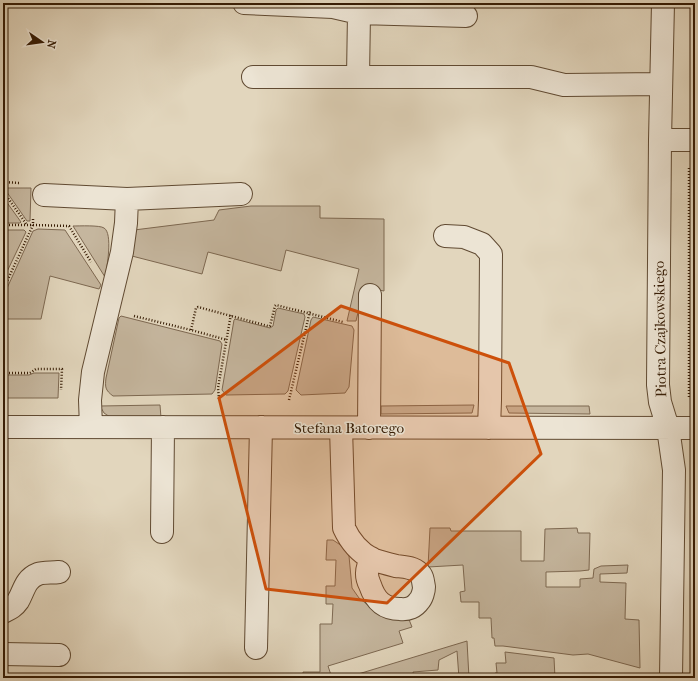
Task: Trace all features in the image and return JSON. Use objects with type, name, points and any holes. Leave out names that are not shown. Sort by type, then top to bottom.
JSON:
[{"type":"street","points":[[244,3],[333,7],[359,14],[466,16]]},
{"type":"street","name":"Piotra Czajkowskiego","points":[[663,3],[660,140],[658,385],[660,402],[668,428],[674,470],[671,678]]},
{"type":"street","points":[[358,77],[359,14]]},
{"type":"street","points":[[252,77],[531,78],[564,85],[661,84]]},
{"type":"street","points":[[660,140],[692,140]]},
{"type":"street","points":[[44,195],[127,199],[242,194]]},
{"type":"street","points":[[91,427],[90,400],[93,372],[123,245],[127,199]]},
{"type":"street","points":[[445,236],[464,237],[482,244],[491,254],[489,428]]},
{"type":"street","points":[[369,428],[370,295]]},
{"type":"street","name":"Stefana Batorego","points":[[3,427],[693,428]]},
{"type":"street","points":[[162,532],[163,427]]},
{"type":"street","points":[[256,648],[260,428]]},
{"type":"street","points":[[341,428],[344,528],[356,547],[371,558]]},
{"type":"street","points":[[3,612],[12,607],[18,601],[30,578],[37,574],[59,572]]},
{"type":"street","points":[[3,654],[59,655]]},
{"type":"path","points":[[692,140],[690,403],[693,428]]},
{"type":"path","points":[[3,182],[26,183]]},
{"type":"path","points":[[3,191],[27,225]]},
{"type":"path","points":[[3,290],[33,225],[33,218]]},
{"type":"path","points":[[3,225],[69,226],[111,295]]},
{"type":"path","points":[[190,330],[197,307],[270,326],[276,305],[309,312],[369,329]]},
{"type":"path","points":[[289,400],[309,312]]},
{"type":"path","points":[[130,315],[151,318],[227,340]]},
{"type":"path","points":[[219,399],[218,388],[231,315]]},
{"type":"path","points":[[3,373],[30,373],[36,370],[62,369],[61,393]]},
{"type":"highlighted area","points":[[341,306],[509,363],[541,454],[387,603],[266,589],[219,398]]},
{"type":"shaded area","points":[[4,188],[31,188],[30,221],[27,221]]},
{"type":"shaded area","points":[[3,197],[21,222],[20,223],[3,223]]},
{"type":"shaded area","points":[[251,206],[320,206],[320,218],[384,219],[384,291],[364,287],[356,321],[347,321],[359,269],[286,250],[281,271],[208,252],[202,274],[128,255],[134,230],[214,220],[219,210]]},
{"type":"shaded area","points":[[73,226],[98,226],[107,231],[109,251],[105,277]]},
{"type":"shaded area","points":[[38,229],[65,230],[101,285],[99,289],[50,276],[41,319],[3,319],[3,297],[33,231]]},
{"type":"shaded area","points":[[3,230],[24,230],[26,232],[3,280]]},
{"type":"shaded area","points":[[278,308],[304,314],[305,317],[288,391],[285,394],[226,395],[222,390],[234,320],[270,328],[273,326],[276,310]]},
{"type":"shaded area","points":[[121,316],[220,341],[222,344],[215,390],[212,394],[113,396],[110,394],[106,388],[106,378],[119,318]]},
{"type":"shaded area","points":[[313,317],[352,326],[354,330],[349,387],[345,393],[301,395],[296,390],[311,320]]},
{"type":"shaded area","points":[[34,373],[59,373],[58,398],[3,398],[3,375],[29,375]]},
{"type":"shaded area","points":[[160,405],[161,418],[110,417],[104,413],[100,406]]},
{"type":"shaded area","points":[[474,405],[472,413],[381,414],[381,406]]},
{"type":"shaded area","points":[[506,406],[589,406],[590,414],[509,413]]},
{"type":"shaded area","points":[[430,528],[450,528],[451,531],[521,531],[521,561],[544,561],[545,529],[577,528],[578,533],[590,533],[589,570],[546,572],[546,587],[580,587],[580,579],[593,578],[594,569],[601,566],[628,565],[627,573],[600,574],[600,582],[626,583],[625,619],[639,620],[640,668],[588,654],[573,655],[495,646],[494,638],[492,638],[491,618],[479,618],[479,602],[461,602],[460,592],[465,591],[463,565],[428,567]]},
{"type":"shaded area","points":[[327,540],[333,540],[345,548],[349,556],[352,588],[359,598],[373,609],[408,617],[412,627],[399,631],[403,643],[328,666],[332,678],[303,678],[303,672],[320,672],[320,624],[332,624],[333,604],[326,604],[326,586],[335,586],[336,560],[326,560]]},
{"type":"shaded area","points":[[467,641],[469,678],[459,678],[457,651],[439,660],[438,670],[413,672],[414,678],[345,678]]},
{"type":"shaded area","points":[[505,652],[554,658],[555,678],[495,678],[495,673],[497,673],[496,663],[506,663]]}]
